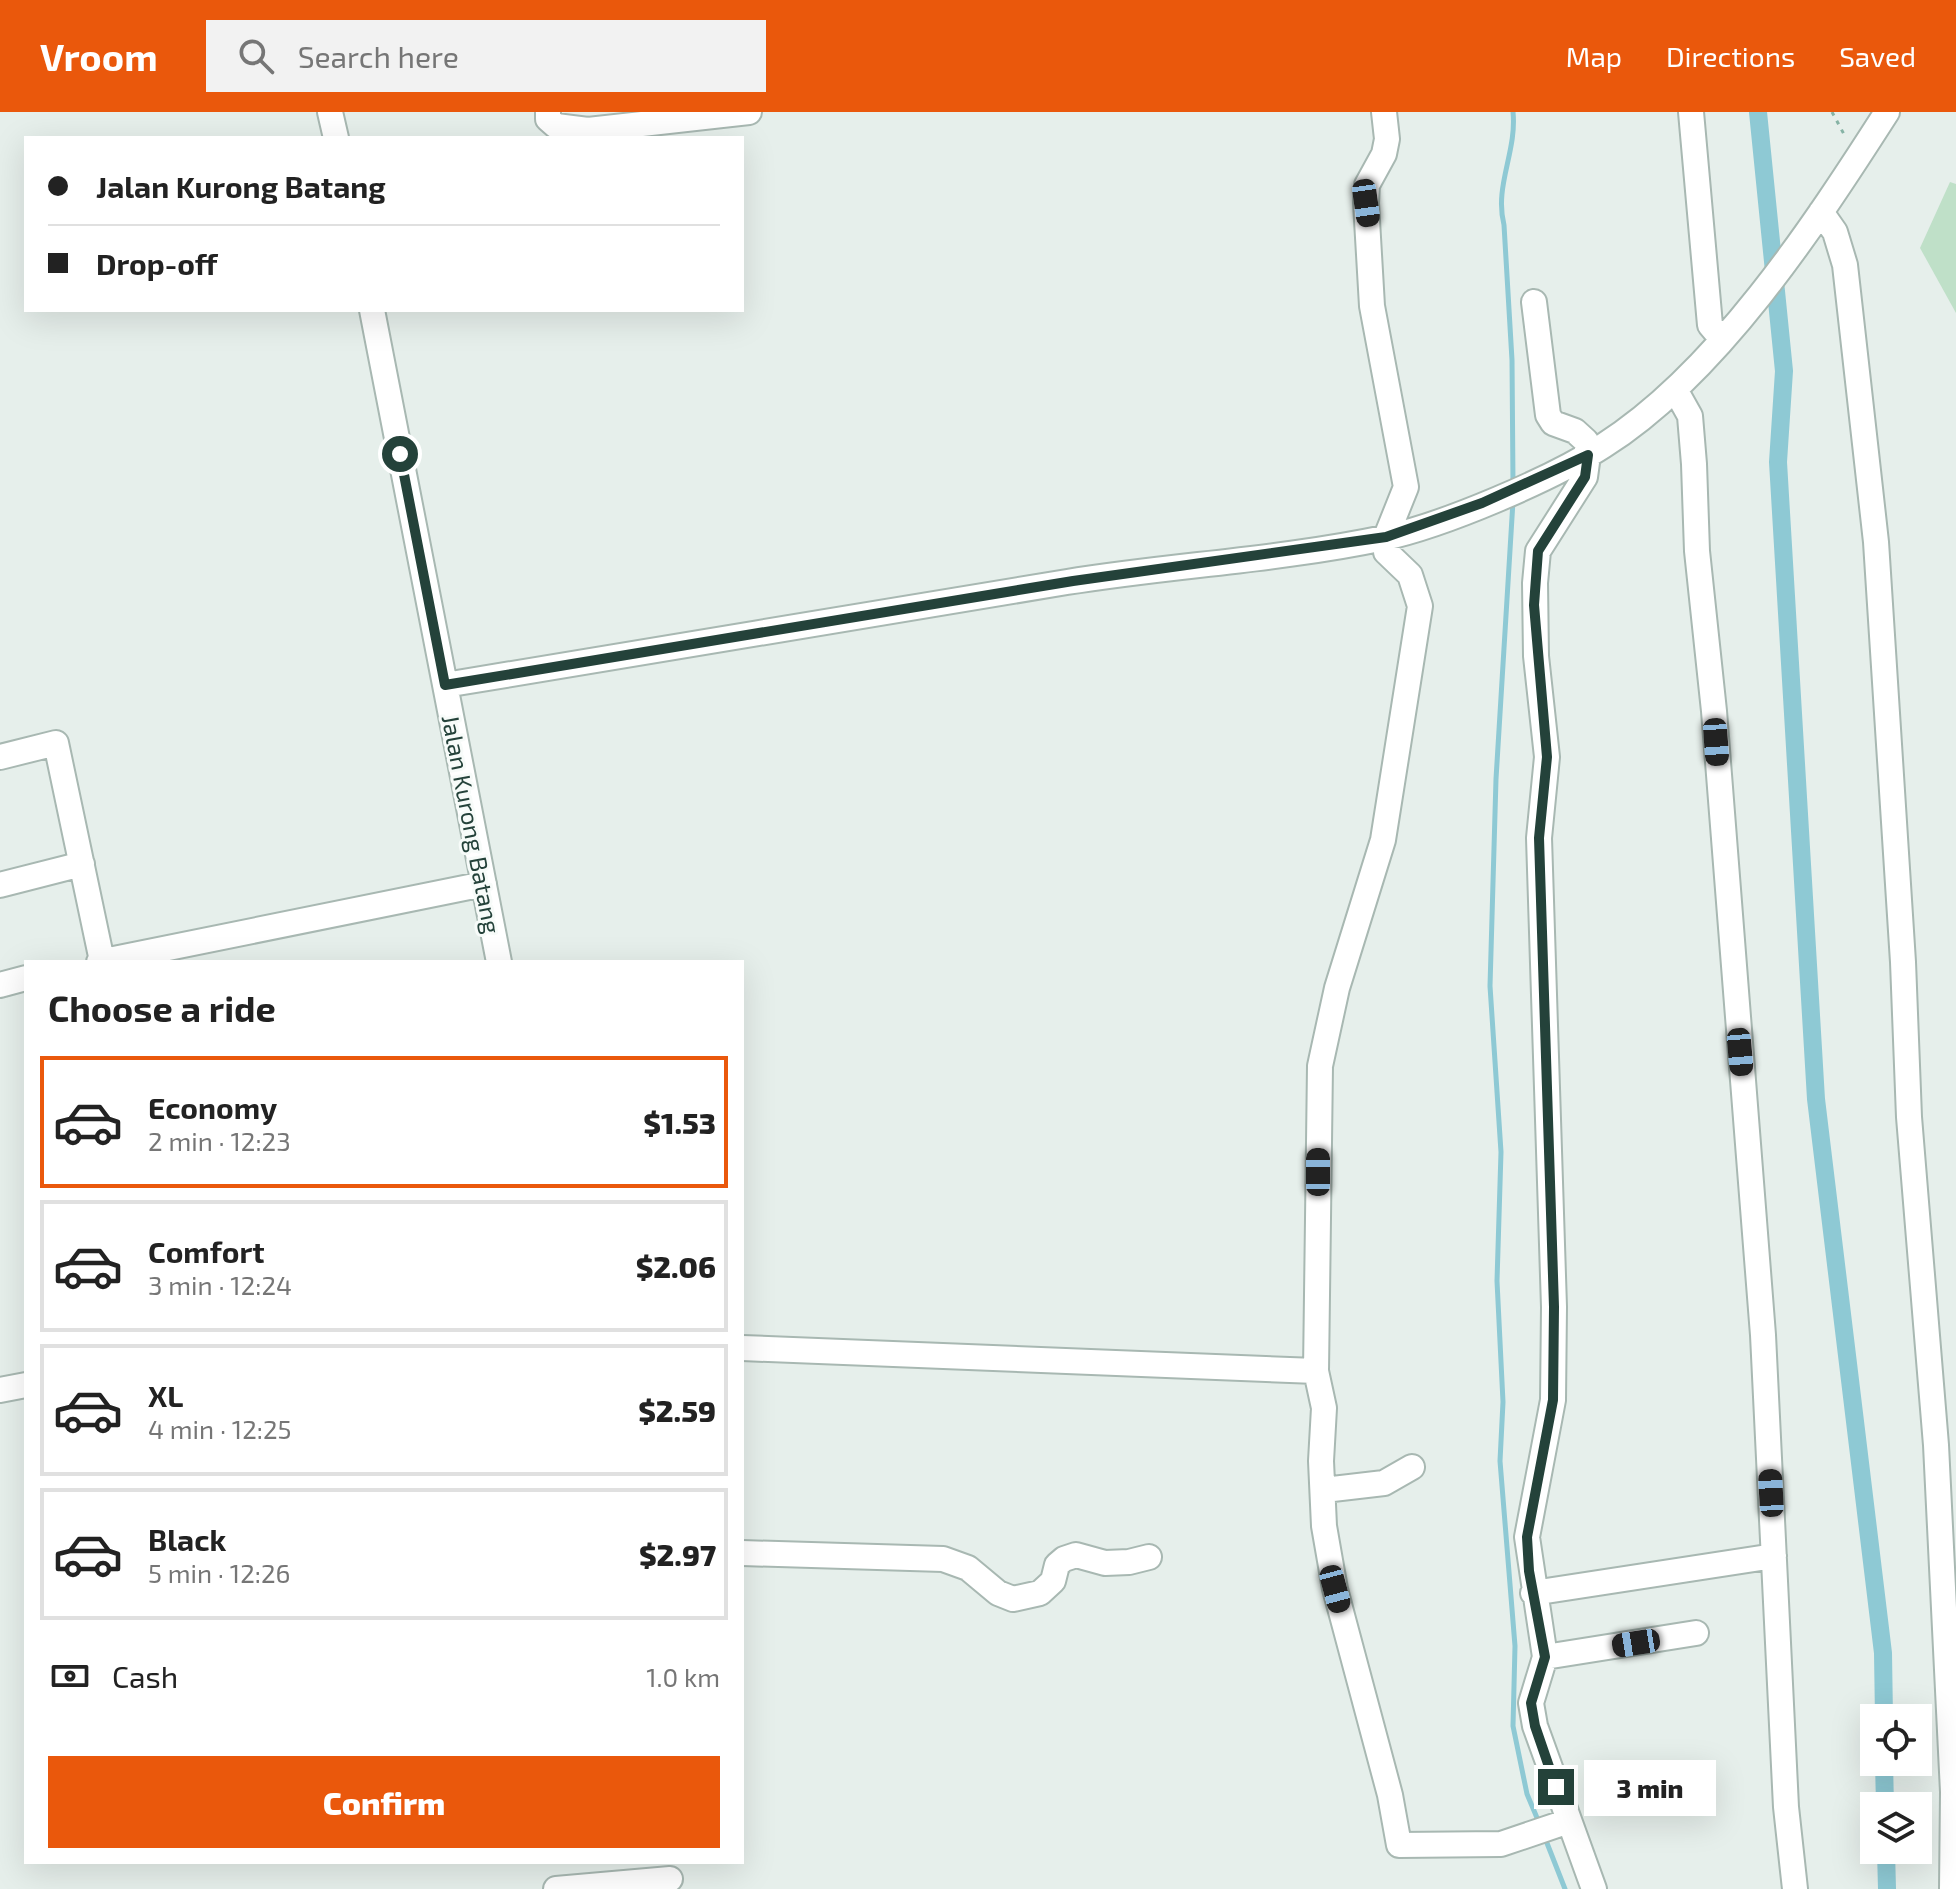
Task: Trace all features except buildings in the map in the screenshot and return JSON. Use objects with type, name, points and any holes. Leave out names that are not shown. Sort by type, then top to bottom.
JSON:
[{"type":"street","points":[[330,112],[336,136]]},
{"type":"street","points":[[548,112],[548,119],[556,126],[588,130],[749,112]]},
{"type":"street","points":[[1384,112],[1387,139],[1384,154],[1367,185],[1372,306],[1406,487],[1386,537],[1386,552],[1410,575],[1420,606],[1386,828],[1337,988],[1320,1066],[1316,1371],[1324,1408],[1321,1461],[1324,1526],[1335,1589],[1390,1795],[1399,1845],[1501,1844],[1562,1822]]},
{"type":"street","points":[[1691,112],[1710,325],[1724,335]]},
{"type":"street","points":[[445,685],[1073,581],[1386,537],[1482,503],[1588,455],[1676,391],[1704,363],[1821,212],[1887,112]]},
{"type":"street","points":[[1821,212],[1835,232],[1845,265],[1876,542],[1903,962],[1909,1117],[1936,1445],[1953,1792],[1952,1889]]},
{"type":"street","points":[[1534,302],[1548,415],[1553,423],[1575,431],[1586,441],[1588,455],[1585,477],[1538,551],[1535,583],[1536,656],[1547,757],[1539,838],[1554,1307],[1553,1400],[1527,1537],[1545,1657],[1531,1703],[1562,1822],[1594,1889]]},
{"type":"street","name":"Jalan Kurong Batang","points":[[372,312],[499,960]]},
{"type":"street","points":[[1676,391],[1690,416],[1697,551],[1714,711],[1763,1335],[1786,1807],[1795,1889]]},
{"type":"street","points":[[0,757],[56,743],[101,960]]},
{"type":"street","points":[[0,885],[82,864]]},
{"type":"street","points":[[111,960],[484,884]]},
{"type":"street","points":[[0,985],[24,979]]},
{"type":"street","points":[[744,1348],[854,1350],[1316,1371]]},
{"type":"street","points":[[0,1390],[24,1385]]},
{"type":"street","points":[[1324,1490],[1384,1483],[1412,1467]]},
{"type":"street","points":[[744,1553],[943,1559],[968,1568],[983,1583],[1013,1599],[1040,1593],[1053,1581],[1057,1565],[1076,1555],[1105,1563],[1149,1557]]},
{"type":"street","points":[[1533,1593],[1774,1556]]},
{"type":"street","points":[[1545,1657],[1696,1633]]},
{"type":"street","points":[[556,1889],[669,1877]]},
{"type":"path","points":[[1832,112],[1857,159]]},
{"type":"green space","points":[[1950,182],[1956,184],[1956,313],[1920,248]]},
{"type":"waterway","points":[[1513,112],[1502,211],[1512,360],[1513,483]]},
{"type":"waterway","points":[[1758,112],[1784,371],[1778,462],[1816,1099],[1883,1653],[1884,1704]]},
{"type":"waterway","points":[[1513,501],[1496,779],[1490,986],[1501,1152],[1497,1281],[1503,1402],[1500,1461],[1515,1646],[1513,1726],[1527,1794],[1540,1825]]},
{"type":"waterway","points":[[1884,1776],[1885,1792]]},
{"type":"waterway","points":[[1545,1838],[1565,1889]]},
{"type":"waterway","points":[[1886,1864],[1887,1889]]},
{"type":"route","points":[[400,454],[445,685],[1073,581],[1386,537],[1482,503],[1588,455],[1585,477],[1538,551],[1534,605],[1547,757],[1539,838],[1554,1307],[1553,1400],[1527,1537],[1527,1555],[1545,1657],[1543,1672],[1531,1703],[1535,1726],[1556,1787]]}]
